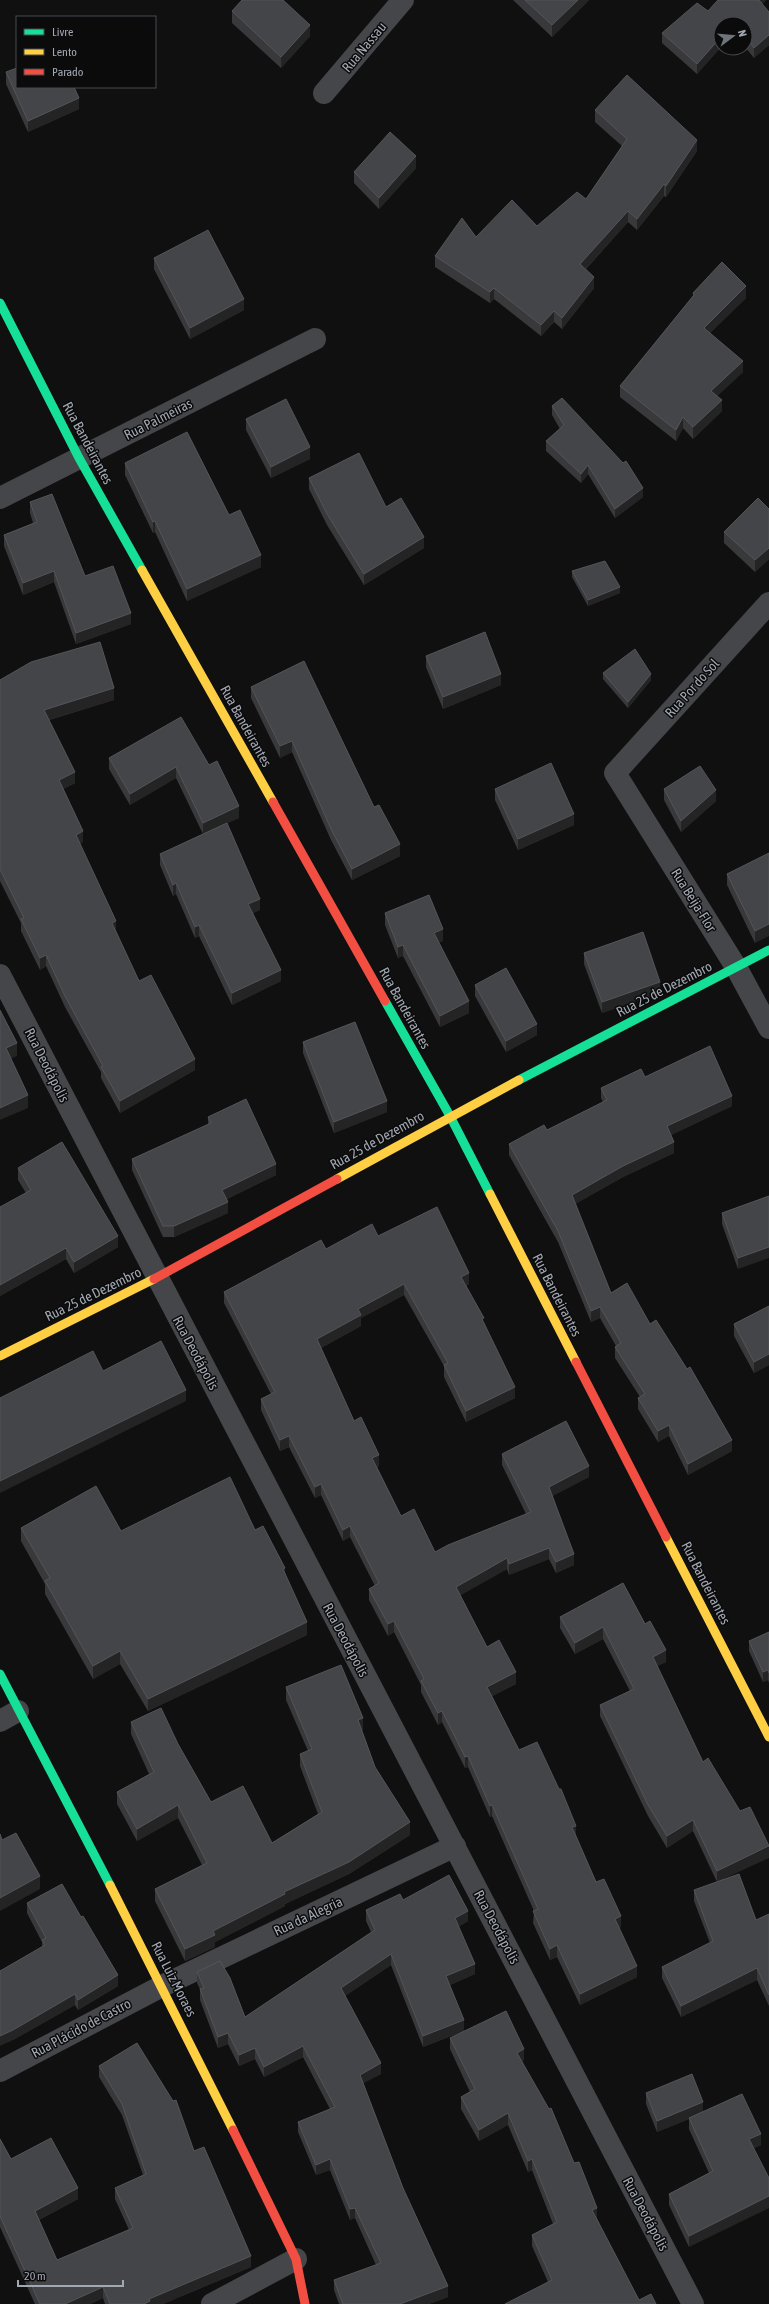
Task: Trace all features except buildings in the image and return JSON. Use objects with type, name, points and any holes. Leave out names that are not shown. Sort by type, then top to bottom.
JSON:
[{"type":"street","name":"Rua Nassau","points":[[324,93],[403,0]]},
{"type":"street","name":"Rua Bandeirantes","points":[[0,303],[79,458],[450,1116],[769,1737]]},
{"type":"street","name":"Rua Palmeiras","points":[[0,498],[315,339]]},
{"type":"street","name":"Rua Por do Sol","points":[[615,773],[769,603]]},
{"type":"street","name":"Rua Beija-Flor","points":[[615,773],[736,967],[769,1028]]},
{"type":"street","name":"Rua 25 de Dezembro","points":[[0,1356],[157,1278],[450,1116],[769,950]]},
{"type":"street","name":"Rua Deodápolis","points":[[0,975],[693,2304]]},
{"type":"street","name":"Rua Luiz Moraes","points":[[0,1674],[9,1716],[162,1986],[296,2259],[306,2304]]},
{"type":"street","name":"Rua da Alegria","points":[[162,1986],[455,1846]]},
{"type":"street","name":"Rua Plácido de Castro","points":[[0,2071],[162,1986]]},
{"type":"street","points":[[212,2304],[296,2259]]},
{"type":"traffic: fast","points":[[0,303],[79,458],[142,570]]},
{"type":"traffic: fast","points":[[519,1080],[769,950]]},
{"type":"traffic: fast","points":[[385,1001],[450,1116],[490,1194]]},
{"type":"traffic: fast","points":[[0,1674],[110,1885]]},
{"type":"traffic: slow","points":[[142,570],[273,802]]},
{"type":"traffic: slow","points":[[337,1179],[519,1080]]},
{"type":"traffic: slow","points":[[490,1194],[576,1362]]},
{"type":"traffic: slow","points":[[0,1356],[154,1279]]},
{"type":"traffic: slow","points":[[666,1537],[769,1737]]},
{"type":"traffic: slow","points":[[110,1885],[233,2130]]},
{"type":"traffic: jam","points":[[273,802],[385,1001]]},
{"type":"traffic: jam","points":[[154,1279],[337,1179]]},
{"type":"traffic: jam","points":[[576,1362],[666,1537]]},
{"type":"traffic: jam","points":[[233,2130],[296,2259],[305,2304]]}]
